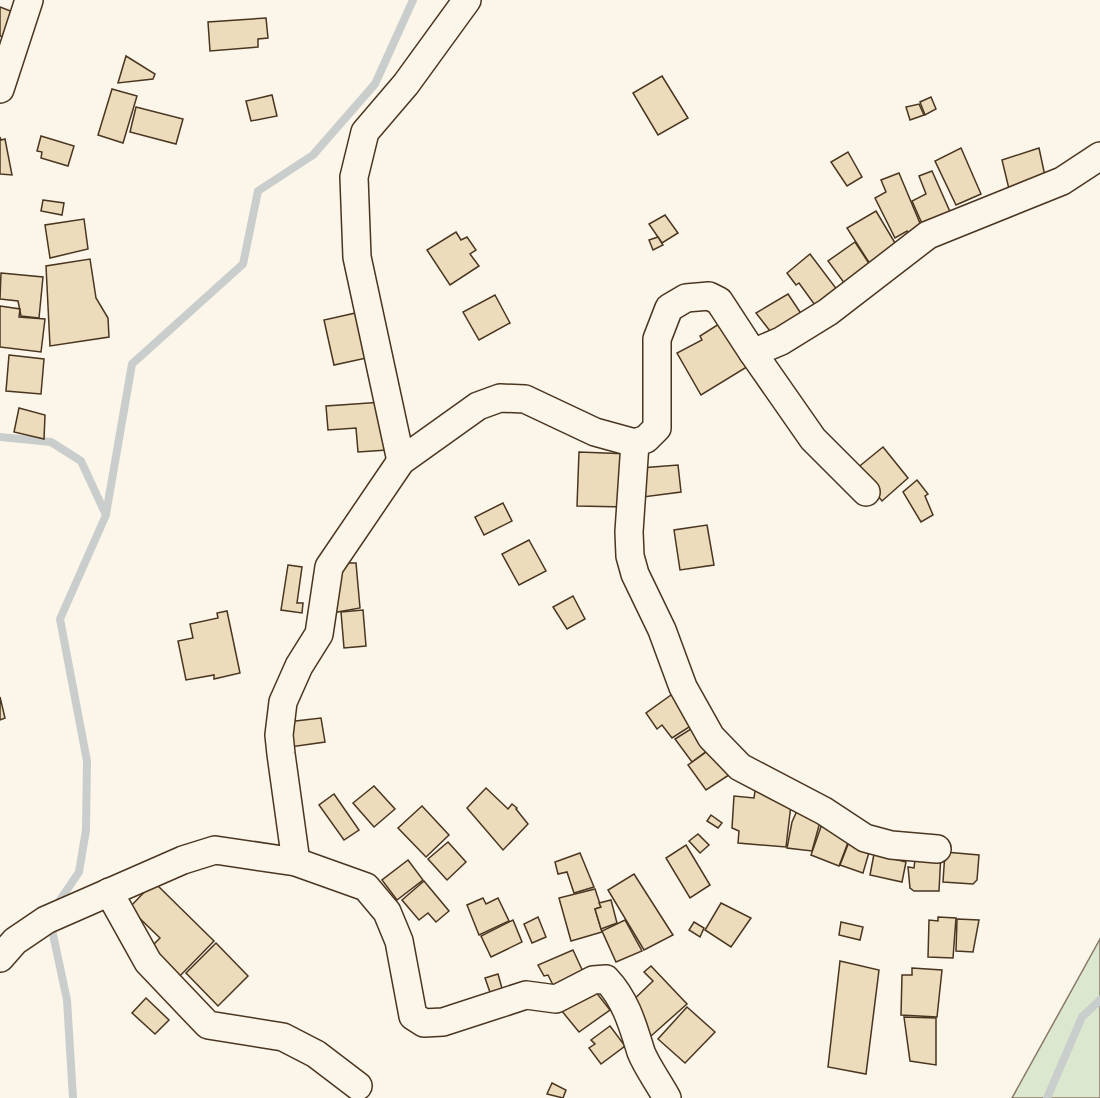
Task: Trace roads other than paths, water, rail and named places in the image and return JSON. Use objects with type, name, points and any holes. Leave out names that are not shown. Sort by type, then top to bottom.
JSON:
[{"type":"street","points":[[0,89],[29,0]]},
{"type":"street","points":[[401,461],[357,257],[354,177],[365,132],[406,84],[467,0]]},
{"type":"street","points":[[753,354],[781,341],[828,312],[928,235],[1062,181],[1100,156]]},
{"type":"street","points":[[296,862],[279,735],[284,702],[300,666],[320,634],[329,567],[401,461],[478,406],[500,398],[525,399],[596,432],[635,443],[646,439],[657,428],[657,339],[669,308],[686,298],[709,296],[719,301],[813,439],[866,492]]},
{"type":"street","points":[[635,443],[628,532],[630,556],[683,687],[711,737],[740,768],[824,811],[865,838],[891,845],[937,849]]},
{"type":"street","points":[[0,958],[15,941],[51,918],[183,860],[215,850],[296,862],[366,887],[387,912],[399,941],[413,1016],[424,1023],[443,1022],[525,995],[556,999],[593,980],[606,979],[616,990],[637,1033],[642,1054],[667,1098]]},
{"type":"street","points":[[110,892],[147,962],[208,1024],[283,1037],[316,1054],[358,1086]]},
{"type":"waterway","points":[[106,514],[132,364],[243,264],[258,191],[313,155],[375,84],[413,0]]},
{"type":"waterway","points":[[0,437],[51,442],[81,461],[106,515],[60,619],[87,761],[86,830],[79,872],[56,906]]},
{"type":"waterway","points":[[51,925],[67,1000],[73,1098]]},
{"type":"waterway","points":[[1047,1098],[1082,1017],[1100,1000]]}]
